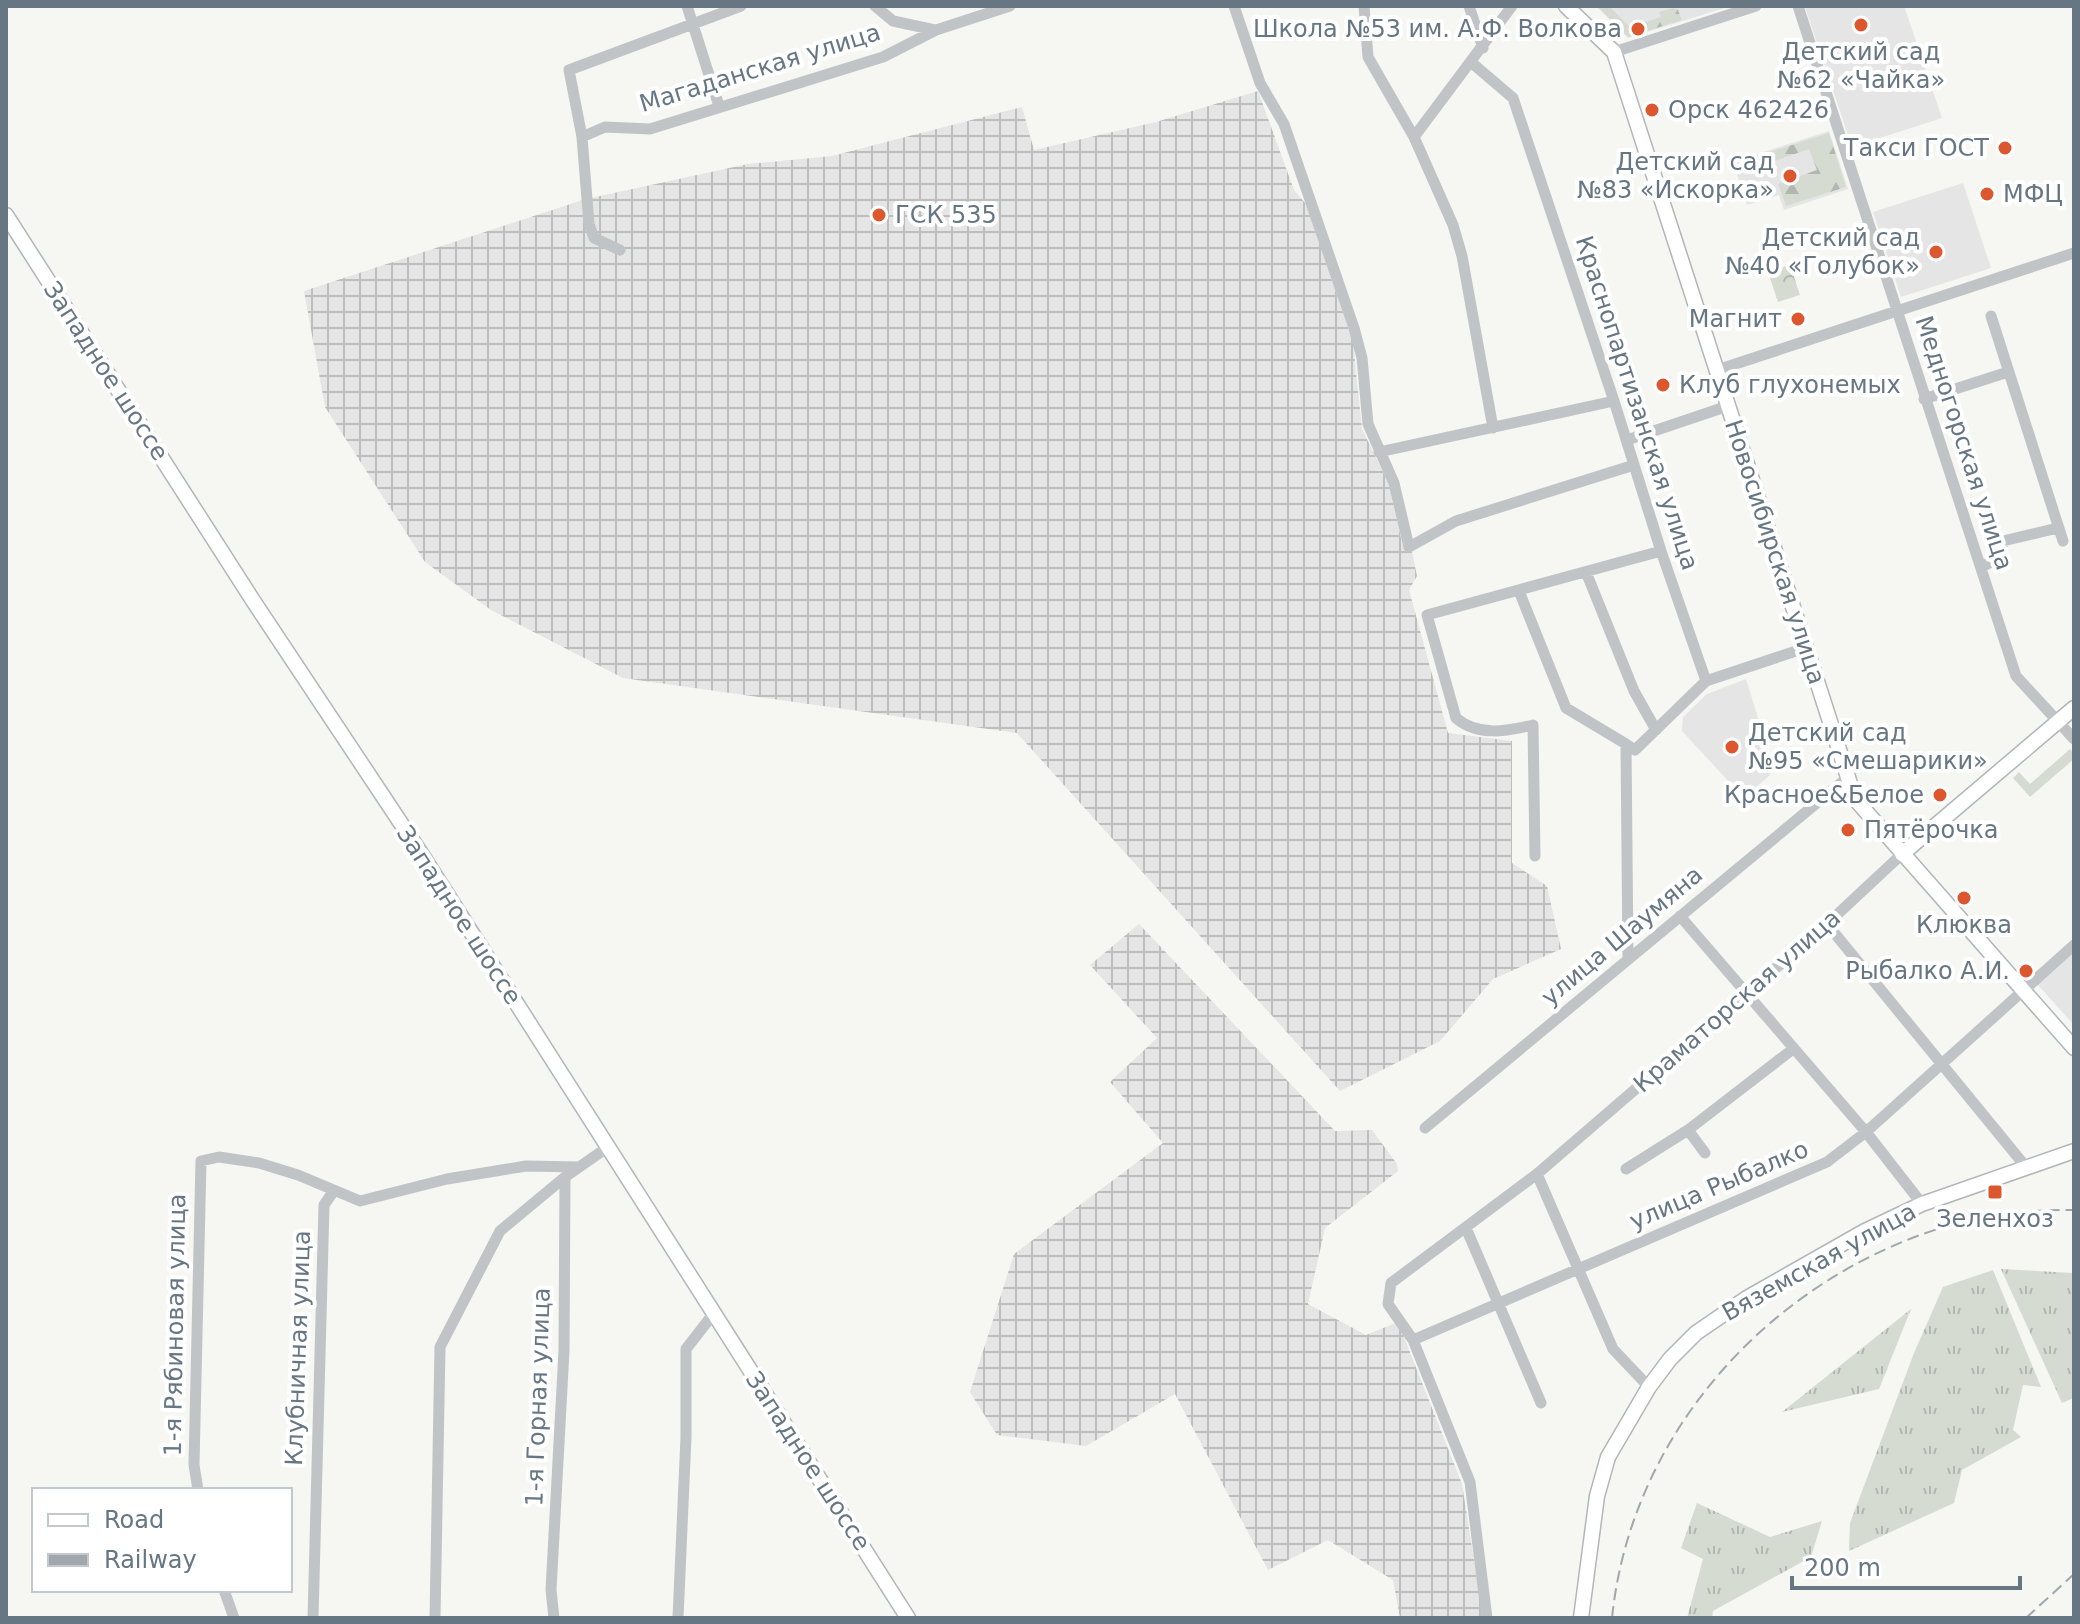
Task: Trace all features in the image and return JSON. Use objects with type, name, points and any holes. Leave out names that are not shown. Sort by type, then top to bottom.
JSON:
[{"type":"main road","name":"Новосибирская улица","points":[[1566,6],[1614,52],[1855,799],[2074,1048]]},
{"type":"main road","name":"Западное шоссе","points":[[6,215],[252,599],[422,855],[908,1618]]},
{"type":"main road","name":"Краматорская улица","points":[[1902,854],[2074,708]]},
{"type":"main road","name":"Вяземская улица","points":[[1581,1618],[1597,1496],[1608,1457],[1630,1416],[1670,1359],[1721,1314],[1865,1231],[1922,1204],[2070,1154]]},
{"type":"street","points":[[687,6],[719,106]]},
{"type":"street","points":[[620,250],[594,238],[586,197],[582,137],[569,70],[741,6]]},
{"type":"street","points":[[875,6],[893,21],[936,30]]},
{"type":"street","name":"Магаданская улица","points":[[582,137],[605,127],[650,129],[883,57],[936,30],[1010,6]]},
{"type":"street","points":[[1234,6],[1260,83],[1284,124],[1354,328],[1362,358],[1368,424],[1394,483],[1409,547],[1456,521],[1634,465]]},
{"type":"street","points":[[1364,6],[1368,57],[1414,137],[1446,205],[1462,256],[1493,428]]},
{"type":"street","points":[[1469,6],[1483,48]]},
{"type":"street","points":[[1414,137],[1512,6]]},
{"type":"street","points":[[1614,52],[1756,6]]},
{"type":"street","name":"Медногорская улица","points":[[1798,6],[2016,676],[2074,739]]},
{"type":"street","name":"Краснопартизанская улица","points":[[1472,63],[1513,98],[1706,681]]},
{"type":"street","points":[[1717,370],[2074,253]]},
{"type":"street","points":[[1991,316],[2063,541]]},
{"type":"street","points":[[1924,399],[2008,372]]},
{"type":"street","points":[[1379,452],[1614,401]]},
{"type":"street","points":[[1627,440],[1728,406]]},
{"type":"street","points":[[1982,567],[2002,552],[2003,541],[2058,528]]},
{"type":"street","points":[[1535,856],[1533,725],[1497,733],[1463,724],[1456,718],[1427,615],[1661,551]]},
{"type":"street","points":[[1586,572],[1634,691],[1656,730]]},
{"type":"street","points":[[1519,591],[1566,708],[1635,750],[1706,681],[1805,648]]},
{"type":"street","points":[[1626,744],[1628,959]]},
{"type":"street","name":"улица Шаумяна","points":[[1425,1128],[1847,778]]},
{"type":"street","name":"Краматорская улица","points":[[1413,1340],[1388,1304],[1391,1283],[1537,1174],[1827,924],[1902,854]]},
{"type":"street","points":[[1680,916],[1866,1132],[1922,1204]]},
{"type":"street","points":[[1827,924],[2026,1167]]},
{"type":"street","name":"улица Рыбалко","points":[[1413,1340],[1827,1162],[1866,1132],[2074,945]]},
{"type":"street","points":[[1626,1169],[1688,1130],[1793,1049]]},
{"type":"street","points":[[1688,1130],[1705,1153]]},
{"type":"street","points":[[435,1618],[440,1347],[500,1231],[565,1177],[608,1147]]},
{"type":"street","name":"1-я Рябиновая улица","points":[[198,1488],[194,1465],[201,1161],[219,1157],[259,1163],[298,1175],[333,1192]]},
{"type":"street","points":[[333,1192],[360,1201],[447,1179],[526,1166],[578,1167]]},
{"type":"street","points":[[1537,1174],[1613,1349],[1649,1387]]},
{"type":"street","name":"1-я Горная улица","points":[[554,1618],[551,1590],[564,1351],[565,1177]]},
{"type":"street","name":"Клубничная улица","points":[[323,1618],[313,1612],[324,1205],[333,1192]]},
{"type":"street","points":[[1466,1228],[1541,1403]]},
{"type":"street","points":[[678,1618],[686,1437],[686,1349],[714,1313]]},
{"type":"street","points":[[1413,1340],[1470,1482],[1487,1618]]},
{"type":"street","points":[[225,1592],[234,1618]]},
{"type":"shaded area","name":"Школа №53 им. А.Ф. Волкова","points":[[1596,6],[1731,6],[1628,38]]},
{"type":"shaded area","points":[[1904,6],[1942,118],[1852,147],[1805,7]]},
{"type":"shaded area","points":[[1258,91],[1294,190],[1306,204],[1353,342],[1362,429],[1389,484],[1403,547],[1412,552],[1417,576],[1409,590],[1448,733],[1512,741],[1512,863],[1547,886],[1561,949],[1493,979],[1440,1041],[1340,1091],[1017,733],[623,678],[491,610],[425,562],[325,407],[304,291],[586,199],[748,164],[832,156],[1022,107],[1034,150],[1156,122]]},
{"type":"shaded area","name":"Детский сад №83 «Искорка»","points":[[1829,131],[1848,189],[1784,210],[1779,195],[1747,205],[1733,162]]},
{"type":"shaded area","name":"Детский сад №40 «Голубок»","points":[[1963,183],[1991,268],[1901,297],[1873,212]]},
{"type":"shaded area","name":"Детский сад №95 «Смешарики»","points":[[1746,679],[1772,763],[1771,774],[1744,798],[1682,731],[1683,717],[1707,694]]},
{"type":"shaded area","points":[[1139,924],[1335,1131],[1372,1130],[1397,1164],[1398,1171],[1325,1228],[1308,1304],[1366,1335],[1398,1322],[1462,1484],[1483,1618],[1400,1618],[1393,1580],[1328,1540],[1268,1570],[1175,1394],[1086,1446],[997,1435],[970,1392],[1014,1254],[1163,1143],[1110,1082],[1157,1038],[1090,965]]},
{"type":"shaded area","points":[[2074,950],[2074,1025],[2036,983]]},
{"type":"green space","points":[[1597,6],[1609,6],[1630,27],[1661,17],[1659,12],[1673,8],[1678,10],[1682,20],[1628,37]]},
{"type":"green space","points":[[1829,133],[1846,187],[1786,206],[1778,184],[1817,170],[1809,149],[1746,171],[1742,161]]},
{"type":"green space","points":[[1790,265],[1800,295],[1778,302],[1768,272]]},
{"type":"green space","points":[[2070,749],[2074,759],[2030,797],[2013,778],[2019,772],[2030,784]]},
{"type":"green space","points":[[2001,1269],[2074,1273],[2074,1398],[2062,1403]]},
{"type":"green space","points":[[1993,1270],[2041,1387],[2023,1385],[2013,1430],[2021,1437],[1962,1470],[1954,1503],[1849,1551],[1850,1523],[1914,1353],[1943,1287]]},
{"type":"green space","points":[[1911,1309],[1879,1389],[1782,1412]]},
{"type":"green space","points":[[1697,1503],[1770,1537],[1822,1521],[1811,1557],[1713,1611],[1712,1618],[1687,1618],[1703,1559],[1681,1548]]},
{"type":"railway","points":[[1612,1618],[1626,1546],[1651,1479],[1686,1417],[1731,1361],[1783,1312],[1843,1272],[1908,1240],[1977,1218],[2026,1211],[2074,1210]]},
{"type":"railway","points":[[2026,1618],[2074,1574]]},
{"type":"place","name":"Детский сад №62 «Чайка»","points":[[1861,25]]},
{"type":"place","name":"Школа №53 им. А.Ф. Волкова","points":[[1638,29]]},
{"type":"place","name":"Орск 462426","points":[[1652,110]]},
{"type":"place","name":"Такси ГОСТ","points":[[2005,148]]},
{"type":"place","name":"Детский сад №83 «Искорка»","points":[[1790,176]]},
{"type":"place","name":"МФЦ","points":[[1987,194]]},
{"type":"place","name":"ГСК 535","points":[[879,215]]},
{"type":"place","name":"Детский сад №40 «Голубок»","points":[[1936,252]]},
{"type":"place","name":"Магнит","points":[[1798,319]]},
{"type":"place","name":"Клуб глухонемых","points":[[1663,385]]},
{"type":"place","name":"Детский сад №95 «Смешарики»","points":[[1732,747]]},
{"type":"place","name":"Красное&Белое","points":[[1940,795]]},
{"type":"place","name":"Пятёрочка","points":[[1848,830]]},
{"type":"place","name":"Клюква","points":[[1964,898]]},
{"type":"place","name":"Рыбалко А.И.","points":[[2026,971]]},
{"type":"place","name":"Зеленхоз","points":[[1995,1192]]}]
